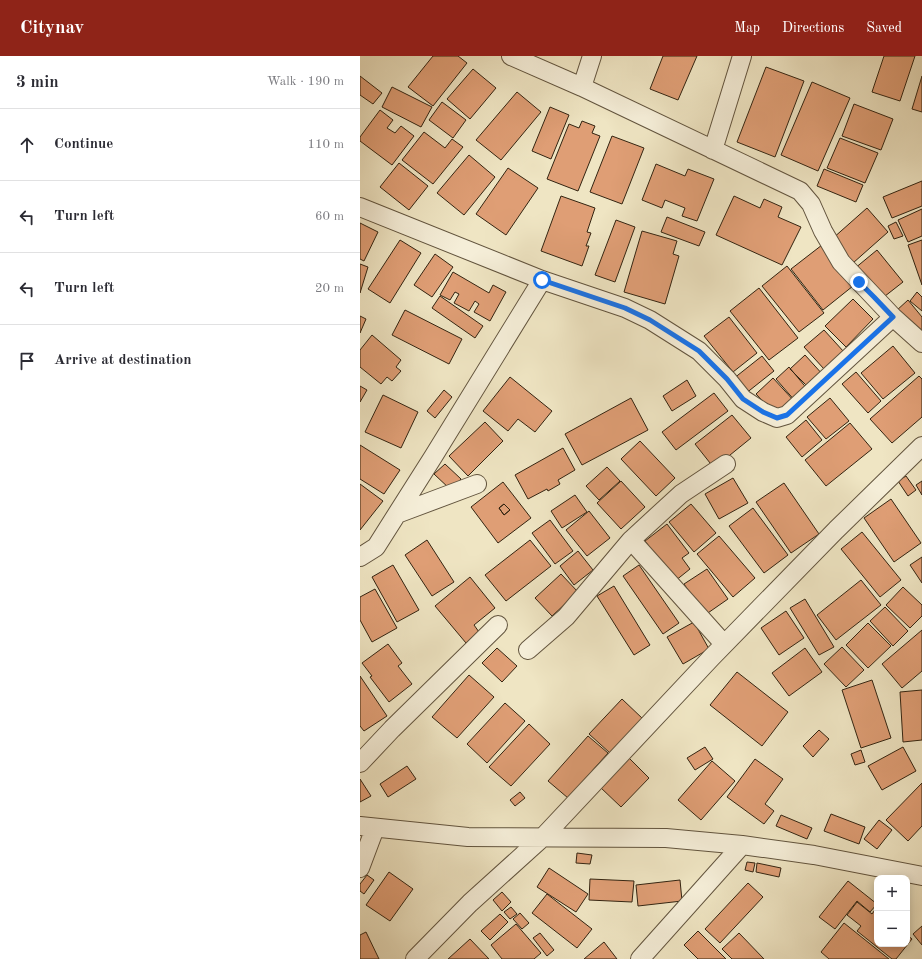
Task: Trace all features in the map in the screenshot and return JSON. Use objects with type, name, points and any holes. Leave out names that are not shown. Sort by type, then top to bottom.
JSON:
[{"type":"street","points":[[511,56],[582,87],[800,191],[811,204],[823,231],[840,262],[893,317],[922,343]]},
{"type":"street","points":[[582,87],[592,56]]},
{"type":"street","points":[[713,150],[742,56]]},
{"type":"street","points":[[360,206],[542,280],[625,308],[650,320],[699,351],[727,379],[743,399],[763,412],[777,418],[787,415],[893,317]]},
{"type":"street","points":[[360,557],[368,543],[397,514],[542,280]]},
{"type":"street","points":[[415,959],[470,903],[543,837],[724,644],[836,530],[922,446]]},
{"type":"street","points":[[528,650],[566,617],[631,540],[681,494],[726,464]]},
{"type":"street","points":[[397,514],[476,484]]},
{"type":"street","points":[[631,540],[724,644]]},
{"type":"street","points":[[360,763],[392,729],[498,625]]},
{"type":"street","points":[[360,868],[367,827],[468,837],[666,838],[742,845],[814,855],[922,876]]},
{"type":"street","points":[[640,959],[742,845]]},
{"type":"building","points":[[433,56],[458,56],[467,63],[433,106],[408,87]]},
{"type":"building","points":[[663,56],[697,56],[678,100],[650,89]]},
{"type":"building","points":[[884,56],[915,56],[900,101],[872,92]]},
{"type":"building","points":[[766,67],[804,81],[775,157],[737,142]]},
{"type":"building","points":[[473,69],[496,88],[470,119],[447,99]]},
{"type":"building","points":[[360,76],[382,93],[373,104],[360,95]]},
{"type":"building","points":[[922,76],[922,112],[912,109]]},
{"type":"building","points":[[812,82],[850,98],[818,171],[781,155]]},
{"type":"building","points":[[392,87],[432,107],[421,127],[382,107]]},
{"type":"building","points":[[517,92],[541,112],[501,160],[476,140]]},
{"type":"building","points":[[442,102],[466,120],[453,138],[429,120]]},
{"type":"building","points":[[854,104],[893,119],[881,150],[842,136]]},
{"type":"building","points":[[550,107],[569,115],[551,159],[532,151]]},
{"type":"building","points":[[380,110],[393,120],[387,128],[395,133],[401,126],[414,136],[392,165],[360,141],[360,137]]},
{"type":"building","points":[[582,121],[595,126],[592,133],[600,136],[578,191],[547,179],[569,124],[579,128]]},
{"type":"building","points":[[424,132],[445,148],[452,139],[463,147],[433,184],[402,160]]},
{"type":"building","points":[[612,136],[644,148],[622,204],[590,192]]},
{"type":"building","points":[[840,138],[878,153],[865,183],[827,168]]},
{"type":"building","points":[[469,155],[495,177],[464,215],[437,193]]},
{"type":"building","points":[[399,163],[428,186],[409,210],[380,187]]},
{"type":"building","points":[[656,164],[685,176],[688,169],[714,179],[697,221],[682,216],[685,208],[665,200],[662,208],[642,200]]},
{"type":"building","points":[[508,168],[538,188],[506,235],[476,214]]},
{"type":"building","points":[[824,169],[863,185],[856,202],[817,186]]},
{"type":"building","points":[[922,181],[922,206],[892,218],[883,197]]},
{"type":"building","points":[[561,196],[595,208],[587,232],[591,233],[586,246],[589,246],[582,266],[541,251]]},
{"type":"building","points":[[734,196],[760,208],[764,199],[782,207],[778,217],[801,227],[782,265],[716,235]]},
{"type":"building","points":[[867,208],[888,232],[853,263],[832,239]]},
{"type":"building","points":[[922,209],[922,236],[908,242],[898,220]]},
{"type":"building","points":[[667,217],[705,232],[699,246],[661,232]]},
{"type":"building","points":[[616,220],[635,227],[615,282],[595,275]]},
{"type":"building","points":[[896,222],[903,236],[894,239],[888,226]]},
{"type":"building","points":[[360,223],[378,232],[364,261],[360,259]]},
{"type":"building","points":[[642,231],[677,241],[673,254],[679,256],[665,304],[624,292]]},
{"type":"building","points":[[400,240],[421,253],[390,303],[368,289]]},
{"type":"building","points":[[922,240],[922,285],[908,245]]},
{"type":"building","points":[[822,245],[853,286],[823,310],[791,269]]},
{"type":"building","points":[[877,250],[903,282],[880,300],[854,269]]},
{"type":"building","points":[[435,254],[453,267],[432,297],[414,285]]},
{"type":"building","points":[[360,264],[368,267],[360,293]]},
{"type":"building","points":[[787,266],[824,313],[799,332],[762,286]]},
{"type":"building","points":[[453,272],[489,293],[493,285],[506,292],[490,321],[474,312],[479,304],[475,301],[469,311],[454,303],[459,294],[455,292],[450,300],[440,295]]},
{"type":"building","points":[[759,288],[798,338],[769,360],[730,311]]},
{"type":"building","points":[[917,292],[922,297],[922,311],[910,301]]},
{"type":"building","points":[[440,296],[483,326],[475,338],[432,308]]},
{"type":"building","points":[[853,299],[873,319],[846,347],[825,326]]},
{"type":"building","points":[[908,300],[922,317],[922,340],[896,311]]},
{"type":"building","points":[[405,310],[462,339],[449,364],[392,335]]},
{"type":"building","points":[[360,316],[366,319],[360,333]]},
{"type":"building","points":[[729,317],[757,353],[733,372],[704,336]]},
{"type":"building","points":[[824,330],[844,352],[824,369],[804,347]]},
{"type":"building","points":[[372,335],[401,360],[396,367],[401,371],[392,381],[387,377],[381,384],[360,367],[360,350]]},
{"type":"building","points":[[893,346],[915,373],[883,399],[861,373]]},
{"type":"building","points":[[805,355],[824,376],[810,389],[790,369]]},
{"type":"building","points":[[762,356],[774,371],[745,394],[733,379]]},
{"type":"building","points":[[789,367],[809,391],[796,402],[776,379]]},
{"type":"building","points":[[856,372],[881,401],[868,413],[842,384]]},
{"type":"building","points":[[919,376],[922,379],[922,417],[892,443],[870,419]]},
{"type":"building","points":[[510,377],[552,411],[535,432],[518,419],[508,431],[483,411]]},
{"type":"building","points":[[773,378],[795,402],[778,417],[756,394]]},
{"type":"building","points":[[687,380],[696,396],[672,411],[663,396]]},
{"type":"building","points":[[360,386],[367,390],[360,402]]},
{"type":"building","points":[[444,390],[452,397],[435,418],[427,411]]},
{"type":"building","points":[[714,393],[728,411],[676,450],[662,432]]},
{"type":"building","points":[[383,395],[418,412],[401,448],[365,432]]},
{"type":"building","points":[[631,398],[648,430],[582,465],[565,434]]},
{"type":"building","points":[[830,398],[849,421],[826,439],[807,417]]},
{"type":"building","points":[[732,415],[751,438],[714,468],[695,444]]},
{"type":"building","points":[[806,420],[822,440],[802,457],[786,437]]},
{"type":"building","points":[[485,422],[503,441],[468,476],[449,456]]},
{"type":"building","points":[[850,423],[872,449],[826,486],[805,460]]},
{"type":"building","points":[[640,441],[675,478],[656,496],[621,459]]},
{"type":"building","points":[[360,445],[400,470],[384,494],[360,479]]},
{"type":"building","points":[[563,448],[575,470],[558,480],[560,484],[548,491],[547,489],[528,499],[515,475]]},
{"type":"building","points":[[445,464],[461,479],[451,490],[434,474]]},
{"type":"building","points":[[607,467],[620,481],[599,500],[586,486]]},
{"type":"building","points":[[906,476],[916,490],[908,496],[898,481]]},
{"type":"building","points":[[733,478],[748,503],[719,519],[705,494]]},
{"type":"building","points":[[621,481],[645,507],[621,529],[597,503]]},
{"type":"building","points":[[922,481],[922,495],[916,485]]},
{"type":"building","points":[[503,482],[531,518],[498,543],[471,507]],"holes":[[[504,504],[510,510],[504,515],[499,508]]]},
{"type":"building","points":[[784,483],[819,534],[791,553],[756,502]]},
{"type":"building","points":[[360,484],[383,501],[360,530]]},
{"type":"building","points":[[575,495],[587,512],[562,528],[551,511]]},
{"type":"building","points":[[891,499],[921,543],[894,562],[864,518]]},
{"type":"building","points":[[504,504],[510,510],[504,515],[499,508]]},
{"type":"building","points":[[691,504],[716,533],[694,552],[669,522]]},
{"type":"building","points":[[753,508],[788,555],[764,573],[729,526]]},
{"type":"building","points":[[589,511],[610,538],[587,556],[566,530]]},
{"type":"building","points":[[550,520],[573,551],[555,564],[532,533]]},
{"type":"building","points":[[667,524],[689,553],[682,558],[690,569],[675,581],[645,541]]},
{"type":"building","points":[[862,532],[901,580],[880,597],[841,549]]},
{"type":"building","points":[[719,536],[755,578],[733,597],[697,554]]},
{"type":"building","points":[[427,540],[454,582],[432,596],[405,555]]},
{"type":"building","points":[[530,540],[551,566],[506,601],[485,575]]},
{"type":"building","points":[[578,551],[593,570],[574,585],[560,566]]},
{"type":"building","points":[[922,557],[922,583],[910,565]]},
{"type":"building","points":[[393,565],[419,610],[397,622],[372,577]]},
{"type":"building","points":[[639,565],[679,623],[663,634],[623,576]]},
{"type":"building","points":[[707,569],[728,599],[705,615],[684,584]]},
{"type":"building","points":[[561,574],[578,592],[552,616],[535,598]]},
{"type":"building","points":[[470,577],[495,608],[474,625],[479,632],[466,643],[435,606]]},
{"type":"building","points":[[861,580],[881,605],[836,640],[817,615]]},
{"type":"building","points":[[614,586],[650,645],[634,655],[597,596]]},
{"type":"building","points":[[903,587],[922,605],[922,616],[910,628],[886,605]]},
{"type":"building","points":[[375,589],[397,628],[372,642],[360,620],[360,597]]},
{"type":"building","points":[[805,599],[834,647],[819,655],[790,608]]},
{"type":"building","points":[[885,607],[908,631],[893,646],[870,621]]},
{"type":"building","points":[[786,611],[804,638],[779,655],[761,628]]},
{"type":"building","points":[[694,622],[709,649],[683,664],[667,637]]},
{"type":"building","points":[[868,623],[891,646],[868,668],[846,645]]},
{"type":"building","points":[[922,630],[922,671],[902,688],[882,664]]},
{"type":"building","points":[[388,644],[402,663],[398,666],[412,684],[389,702],[370,677],[372,676],[362,663]]},
{"type":"building","points":[[842,647],[864,670],[846,687],[824,664]]},
{"type":"building","points":[[497,648],[517,666],[502,682],[482,663]]},
{"type":"building","points":[[805,648],[822,672],[789,696],[772,673]]},
{"type":"building","points":[[737,672],[788,712],[762,746],[710,705]]},
{"type":"building","points":[[469,675],[494,697],[457,738],[432,717]]},
{"type":"building","points":[[360,676],[387,716],[364,731],[360,726]]},
{"type":"building","points":[[872,680],[891,738],[861,748],[842,690]]},
{"type":"building","points":[[922,690],[922,740],[903,742],[900,692]]},
{"type":"building","points":[[622,699],[643,719],[610,753],[589,734]]},
{"type":"building","points":[[505,703],[525,721],[487,763],[467,744]]},
{"type":"building","points":[[529,724],[550,744],[511,786],[489,767]]},
{"type":"building","points":[[819,730],[829,739],[813,757],[803,746]]},
{"type":"building","points":[[588,736],[608,753],[568,798],[548,781]]},
{"type":"building","points":[[705,747],[713,759],[695,770],[687,758]]},
{"type":"building","points":[[903,747],[916,771],[882,790],[868,766]]},
{"type":"building","points":[[861,750],[865,762],[855,765],[851,754]]},
{"type":"building","points":[[628,757],[649,778],[621,807],[600,787]]},
{"type":"building","points":[[755,759],[783,779],[765,804],[774,811],[764,824],[727,797]]},
{"type":"building","points":[[712,761],[735,781],[701,820],[678,800]]},
{"type":"building","points":[[407,766],[416,779],[388,797],[380,784]]},
{"type":"building","points":[[360,779],[371,796],[360,802]]},
{"type":"building","points":[[922,783],[922,826],[908,841],[886,820]]},
{"type":"building","points":[[520,792],[525,798],[515,806],[510,800]]},
{"type":"building","points":[[831,814],[865,827],[859,844],[824,831]]},
{"type":"building","points":[[781,815],[812,828],[807,839],[776,826]]},
{"type":"building","points":[[879,820],[892,830],[877,849],[864,839]]},
{"type":"building","points":[[577,853],[592,855],[590,864],[576,863]]},
{"type":"building","points":[[747,862],[755,863],[753,872],[745,870]]},
{"type":"building","points":[[757,863],[781,868],[779,877],[756,872]]},
{"type":"building","points":[[549,868],[588,894],[576,912],[537,887]]},
{"type":"building","points":[[389,872],[413,889],[390,921],[366,905]]},
{"type":"building","points":[[367,875],[374,880],[364,894],[360,891],[360,884]]},
{"type":"building","points":[[590,879],[634,881],[632,902],[589,900]]},
{"type":"building","points":[[680,880],[682,901],[638,906],[636,885]]},
{"type":"building","points":[[848,881],[874,902],[874,907],[870,912],[857,901],[835,929],[819,917]]},
{"type":"building","points":[[748,883],[763,897],[720,943],[705,929]]},
{"type":"building","points":[[502,892],[511,902],[502,911],[493,900]]},
{"type":"building","points":[[547,894],[592,929],[577,948],[532,913]]},
{"type":"building","points":[[857,902],[872,914],[874,911],[874,945],[857,931],[861,926],[847,915]]},
{"type":"building","points":[[511,907],[517,914],[510,919],[504,912]]},
{"type":"building","points":[[520,913],[529,923],[522,929],[513,919]]},
{"type":"building","points":[[500,914],[508,922],[490,940],[481,931]]},
{"type":"building","points":[[844,923],[889,959],[829,959],[821,952]]},
{"type":"building","points":[[516,924],[541,953],[534,959],[502,959],[491,945]]},
{"type":"building","points":[[922,926],[922,945],[913,934]]},
{"type":"building","points":[[698,931],[726,959],[698,959],[684,945]]},
{"type":"building","points":[[366,932],[379,959],[360,959],[360,935]]},
{"type":"building","points":[[540,933],[554,950],[547,956],[533,938]]},
{"type":"building","points":[[739,933],[764,959],[732,959],[722,949]]},
{"type":"building","points":[[470,939],[489,959],[448,959]]},
{"type":"building","points":[[604,942],[617,959],[584,959]]},
{"type":"building","points":[[877,947],[906,947],[896,959],[892,959]]},
{"type":"route","points":[[542,280],[625,308],[650,320],[699,351],[727,379],[743,399],[763,412],[777,418],[787,415],[893,317],[859,282]]}]
